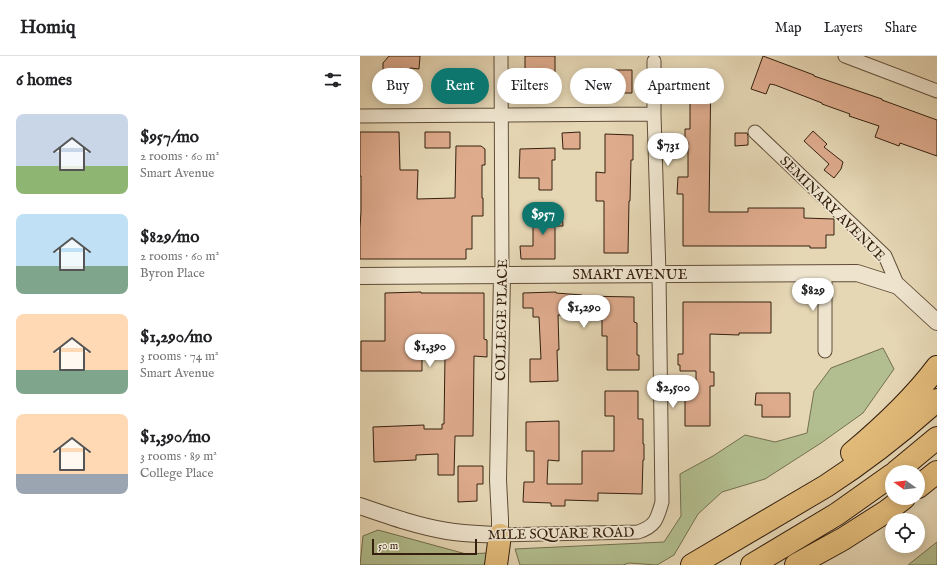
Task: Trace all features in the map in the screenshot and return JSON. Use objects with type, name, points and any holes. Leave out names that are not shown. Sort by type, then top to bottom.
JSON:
[{"type":"highway","points":[[763,523],[864,443],[902,408],[937,367]]},
{"type":"highway","points":[[692,565],[826,486],[864,461],[899,434],[937,400]]},
{"type":"highway","points":[[904,465],[937,438]]},
{"type":"highway","points":[[925,481],[937,472]]},
{"type":"highway","points":[[752,565],[837,514],[885,480]]},
{"type":"highway","points":[[796,565],[854,532],[895,505]]},
{"type":"highway","points":[[496,565],[500,536]]},
{"type":"street","name":"COLLEGE PLACE","points":[[500,536],[498,480],[502,276],[501,56]]},
{"type":"street","points":[[845,56],[937,91]]},
{"type":"street","points":[[654,60],[654,114],[659,274]]},
{"type":"street","points":[[360,116],[654,114]]},
{"type":"street","name":"SEMINARY AVENUE","points":[[756,132],[885,256],[898,286],[937,322]]},
{"type":"street","points":[[825,273],[825,352]]},
{"type":"street","name":"SMART AVENUE","points":[[360,276],[857,273],[898,286]]},
{"type":"street","name":"MILE SQUARE ROAD","points":[[360,506],[407,522],[430,528],[466,534],[500,536],[638,532],[646,529],[657,520],[662,502],[659,274]]},
{"type":"green space","points":[[883,348],[894,369],[863,413],[821,443],[765,479],[722,492],[698,514],[674,555],[657,565],[629,563],[623,565],[520,565],[515,549],[664,542],[681,516],[680,474],[713,456],[745,435],[775,442],[807,433],[814,391],[831,368]]},
{"type":"green space","points":[[378,530],[466,554],[488,553],[485,565],[360,565],[363,536]]},
{"type":"green space","points":[[937,542],[937,565],[908,565],[925,553]]},
{"type":"building","points":[[389,56],[420,56],[419,68],[383,68],[383,63]]},
{"type":"building","points":[[525,56],[555,56],[555,68],[525,68]]},
{"type":"building","points":[[763,56],[937,120],[937,156],[900,143],[899,146],[875,137],[879,126],[849,116],[850,114],[775,85],[770,84],[766,94],[751,89]]},
{"type":"building","points":[[626,70],[632,70],[632,93],[626,93]]},
{"type":"building","points":[[690,104],[711,104],[709,212],[748,212],[748,208],[804,208],[804,218],[834,219],[834,235],[826,235],[826,248],[810,248],[810,246],[683,246],[683,194],[677,194],[678,177],[688,177],[688,142],[685,142],[685,129],[690,129]]},
{"type":"building","points":[[813,131],[827,144],[824,147],[843,162],[841,169],[834,178],[824,170],[829,164],[804,141]]},
{"type":"building","points":[[360,132],[399,132],[400,170],[418,170],[417,199],[455,198],[456,146],[481,146],[485,149],[485,165],[482,165],[483,216],[472,216],[472,249],[466,249],[466,259],[360,259]]},
{"type":"building","points":[[425,132],[450,132],[450,148],[425,148]]},
{"type":"building","points":[[580,132],[580,149],[563,149],[562,133]]},
{"type":"building","points":[[735,133],[747,133],[748,145],[735,146]]},
{"type":"building","points":[[605,134],[633,135],[633,160],[631,160],[629,201],[628,253],[604,253],[604,201],[596,201],[596,172],[605,173]]},
{"type":"building","points":[[555,148],[555,160],[552,160],[552,190],[539,190],[539,178],[519,178],[520,149]]},
{"type":"building","points":[[562,211],[563,226],[555,226],[555,259],[521,259],[520,246],[533,246],[533,212]]},
{"type":"building","points":[[556,292],[582,296],[634,297],[634,322],[637,323],[637,355],[639,355],[639,370],[607,370],[607,336],[602,336],[602,320],[599,320],[600,316],[558,315],[558,381],[530,382],[530,359],[541,359],[539,317],[533,317],[533,308],[523,308],[523,293]]},
{"type":"building","points":[[385,293],[484,293],[484,339],[487,340],[487,357],[474,356],[473,436],[455,436],[454,475],[438,475],[438,454],[416,455],[416,460],[374,462],[373,427],[424,425],[424,429],[442,429],[442,424],[444,424],[445,356],[443,356],[443,342],[422,342],[422,371],[361,371],[361,341],[385,341]]},
{"type":"building","points":[[683,302],[771,302],[771,333],[739,333],[739,335],[710,334],[710,372],[714,372],[714,386],[710,386],[710,426],[685,426],[685,391],[696,392],[696,371],[680,371],[680,365],[678,365],[678,354],[683,354]]},
{"type":"building","points":[[605,391],[638,391],[638,419],[643,419],[644,444],[642,494],[598,493],[598,501],[565,500],[565,506],[551,506],[551,503],[523,502],[524,482],[534,482],[534,451],[526,451],[526,422],[559,421],[559,461],[548,460],[547,484],[582,484],[582,451],[614,451],[614,416],[605,416]]},
{"type":"building","points":[[756,393],[790,393],[790,417],[762,417],[762,405],[755,405]]},
{"type":"building","points":[[458,466],[483,466],[483,484],[477,484],[477,501],[458,502]]}]
